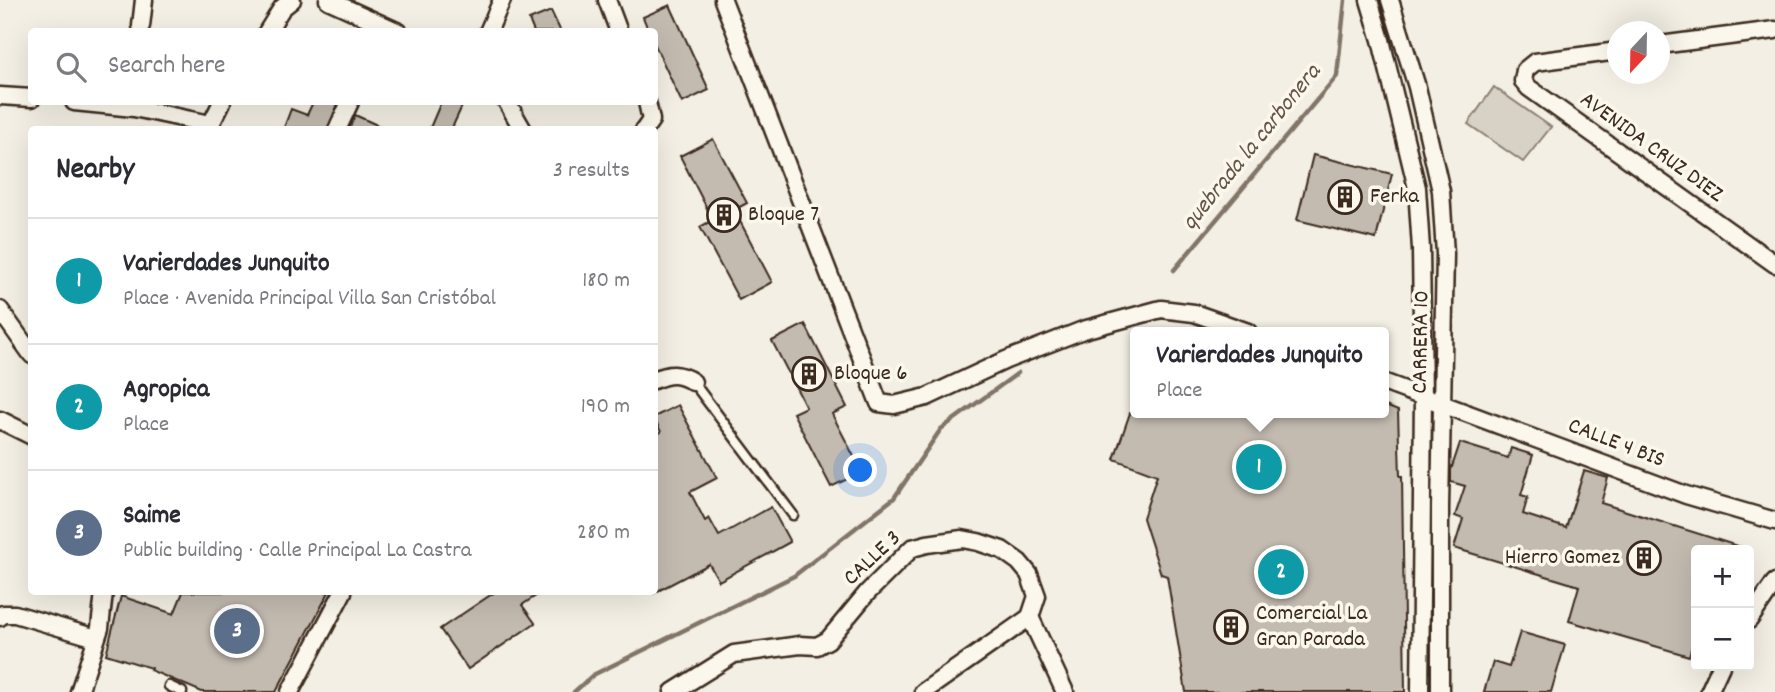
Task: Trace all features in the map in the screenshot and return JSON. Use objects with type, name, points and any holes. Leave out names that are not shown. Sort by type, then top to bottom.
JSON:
[{"type":"street","points":[[141,26],[144,0]]},
{"type":"street","points":[[270,28],[282,8],[292,0]]},
{"type":"street","points":[[328,0],[385,28]]},
{"type":"street","points":[[490,28],[502,0]]},
{"type":"street","points":[[607,0],[618,28]]},
{"type":"street","points":[[723,0],[878,403],[894,405],[926,397],[1006,360],[1083,330],[1161,309],[1194,313],[1234,327]]},
{"type":"street","name":"CARRERA 10","points":[[1369,0],[1417,188],[1421,249],[1423,397],[1420,692]]},
{"type":"street","name":"CARRERA 10","points":[[1390,0],[1417,87],[1441,191],[1446,254],[1440,507],[1440,692]]},
{"type":"street","points":[[1670,44],[1775,30]]},
{"type":"street","name":"AVENIDA CRUZ DIEZ","points":[[1607,52],[1535,62],[1525,70],[1522,81],[1775,264]]},
{"type":"street","points":[[0,96],[28,98]]},
{"type":"street","points":[[104,105],[134,108],[205,126]]},
{"type":"street","points":[[210,126],[220,105]]},
{"type":"street","points":[[339,126],[350,105]]},
{"type":"street","points":[[509,105],[521,126]]},
{"type":"street","points":[[647,126],[651,120],[648,105]]},
{"type":"street","points":[[0,310],[28,349]]},
{"type":"street","points":[[658,378],[667,374],[681,374],[693,382]]},
{"type":"street","name":"CALLE 4 BIS","points":[[1389,384],[1686,495],[1775,522]]},
{"type":"street","points":[[0,420],[28,434]]},
{"type":"street","name":"CALLE 3","points":[[673,692],[734,654],[800,645],[817,646],[828,640],[867,593],[912,548],[927,544],[962,539],[978,542],[1002,550],[1019,562],[1029,574],[1037,596],[1030,617]]},
{"type":"street","points":[[1754,613],[1775,582]]},
{"type":"street","points":[[79,692],[100,628],[104,595]]},
{"type":"street","points":[[290,692],[341,595]]},
{"type":"street","points":[[0,617],[3,614],[15,614],[96,638]]},
{"type":"street","points":[[923,692],[1030,617],[1065,692]]},
{"type":"street","points":[[1709,692],[1719,671]]},
{"type":"lane","points":[[693,382],[793,515]]},
{"type":"lane","points":[[169,686],[182,692]]},
{"type":"shaded area","points":[[1494,87],[1551,127],[1523,162],[1468,124]]},
{"type":"building","points":[[670,5],[709,90],[682,103],[658,52],[658,28],[647,28],[643,17]]},
{"type":"building","points":[[551,11],[559,28],[532,28],[529,20]]},
{"type":"building","points":[[312,105],[338,105],[329,126],[285,126],[291,109],[307,115]]},
{"type":"building","points":[[440,105],[463,105],[453,126],[431,126]]},
{"type":"building","points":[[355,115],[379,126],[351,126]]},
{"type":"building","name":"Bloque 7","points":[[713,139],[747,203],[734,210],[772,282],[739,300],[700,227],[713,220],[680,156]]},
{"type":"building","name":"Ferka","points":[[1313,155],[1392,174],[1376,239],[1297,220]]},
{"type":"building","name":"Bloque 6","points":[[805,324],[847,407],[832,414],[862,472],[831,487],[793,413],[806,407],[772,341]]},
{"type":"building","points":[[678,405],[717,478],[690,492],[705,521],[709,518],[719,536],[771,507],[790,542],[719,581],[709,564],[658,591],[658,434],[661,432],[658,415]]},
{"type":"building","points":[[1389,407],[1398,411],[1402,476],[1405,692],[1186,692],[1167,576],[1161,574],[1143,518],[1157,475],[1114,459],[1130,413],[1130,418],[1389,418]]},
{"type":"building","points":[[1460,443],[1508,458],[1511,448],[1533,455],[1521,495],[1528,497],[1523,514],[1566,528],[1584,471],[1608,478],[1601,503],[1734,545],[1691,545],[1689,656],[1569,621],[1579,586],[1454,548],[1463,519],[1455,516],[1465,486],[1451,482],[1451,470]]},
{"type":"building","points":[[182,595],[327,595],[276,692],[202,692],[150,670],[151,668],[106,654],[121,596],[174,614]]},
{"type":"building","points":[[491,595],[537,595],[522,605],[535,623],[468,669],[440,629]]},
{"type":"building","points":[[1520,632],[1565,645],[1551,692],[1484,692],[1493,662],[1509,667]]},
{"type":"waterway","name":"quebrada la carbonera","points":[[1174,270],[1337,76],[1345,0]]},
{"type":"waterway","name":"quebrada la carbonera","points":[[574,692],[593,675],[794,576],[894,498],[941,429],[1018,373]]},
{"type":"place","name":"Ferka","points":[[1345,197]]},
{"type":"place","name":"Bloque 7","points":[[724,215]]},
{"type":"place","name":"Bloque 6","points":[[809,374]]},
{"type":"place","name":"Varierdades Junquito","points":[[1259,467]]},
{"type":"place","name":"Hierro Gomez","points":[[1644,558]]},
{"type":"place","name":"Agropica","points":[[1281,572]]},
{"type":"place","name":"Comercial La Gran Parada","points":[[1231,627]]},
{"type":"place","name":"Saime","points":[[237,631]]}]
